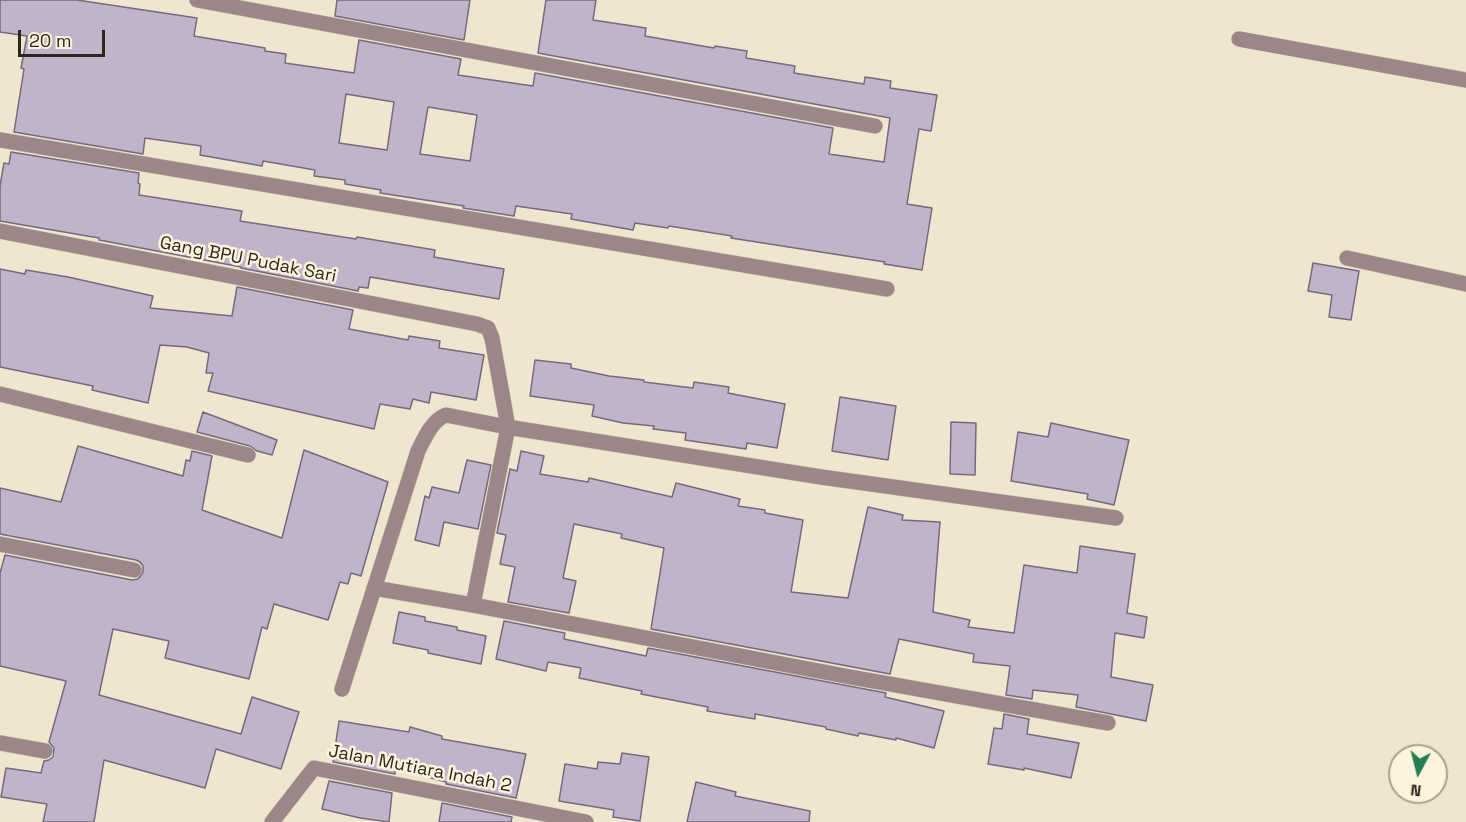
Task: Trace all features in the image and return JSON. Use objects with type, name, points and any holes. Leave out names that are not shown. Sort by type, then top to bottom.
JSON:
[{"type":"street","points":[[197,0],[875,126]]},
{"type":"street","points":[[1239,39],[1466,80]]},
{"type":"street","points":[[0,140],[887,289]]},
{"type":"street","name":"Gang BPU Pudak Sari","points":[[0,231],[488,328],[492,338],[508,427]]},
{"type":"street","points":[[1347,258],[1466,284]]},
{"type":"street","points":[[0,394],[248,455]]},
{"type":"street","points":[[342,688],[418,451],[440,417],[450,416],[821,477],[1116,518]]},
{"type":"street","points":[[473,605],[508,427]]},
{"type":"street","points":[[0,544],[134,570]]},
{"type":"street","points":[[374,588],[1108,723]]},
{"type":"street","points":[[0,742],[45,751]]},
{"type":"street","name":"Jalan Mutiara Indah 2","points":[[272,822],[314,768],[586,822]]},
{"type":"building","points":[[0,0],[77,0],[197,18],[194,36],[265,48],[265,51],[286,54],[285,63],[354,73],[359,40],[461,59],[458,75],[533,86],[535,73],[833,128],[829,154],[884,162],[890,118],[538,53],[546,0],[596,0],[593,20],[646,28],[645,36],[714,48],[715,46],[747,51],[746,58],[795,66],[794,73],[864,84],[865,77],[891,81],[890,88],[937,95],[931,131],[919,129],[907,204],[932,208],[922,270],[669,226],[668,228],[635,223],[633,230],[571,219],[572,214],[516,206],[514,216],[463,208],[464,206],[380,193],[381,190],[345,184],[345,180],[314,176],[315,170],[263,161],[262,166],[200,155],[201,146],[145,138],[143,154],[14,132],[27,36],[0,32]],"holes":[[[346,94],[394,102],[387,150],[339,143]],[[428,107],[477,115],[470,161],[420,154]]]},
{"type":"building","points":[[337,0],[470,0],[464,40],[335,16]]},
{"type":"building","points":[[11,152],[139,173],[139,195],[242,211],[240,221],[435,250],[434,257],[504,269],[499,299],[370,277],[368,288],[359,287],[358,291],[99,240],[99,238],[0,221],[0,186],[4,163],[9,164]]},
{"type":"building","points":[[1313,263],[1359,271],[1351,320],[1329,317],[1332,295],[1308,291]]},
{"type":"building","points":[[0,269],[25,274],[26,270],[68,277],[153,296],[150,308],[232,316],[237,287],[353,310],[349,329],[408,340],[409,336],[440,341],[439,348],[484,355],[476,400],[431,392],[429,403],[413,399],[410,409],[380,404],[374,429],[208,391],[213,373],[206,373],[209,353],[187,347],[160,345],[148,403],[92,390],[93,386],[0,367]]},
{"type":"building","points":[[535,360],[571,364],[571,368],[644,380],[644,382],[693,388],[694,382],[729,387],[728,393],[785,404],[777,448],[747,443],[746,449],[685,440],[686,433],[653,429],[654,426],[623,423],[592,416],[594,405],[530,396]]},
{"type":"building","points":[[840,397],[896,406],[888,460],[832,451]]},
{"type":"building","points":[[203,412],[277,440],[272,455],[257,451],[250,446],[197,432]]},
{"type":"building","points":[[951,422],[976,423],[975,475],[950,474]]},
{"type":"building","points":[[1051,423],[1129,440],[1114,505],[1087,499],[1088,494],[1011,481],[1018,432],[1048,437]]},
{"type":"building","points":[[78,446],[183,476],[186,460],[190,461],[192,451],[212,456],[202,510],[282,538],[304,450],[388,482],[361,576],[351,573],[348,584],[340,582],[328,620],[274,604],[267,629],[262,627],[249,679],[165,658],[169,641],[113,629],[99,695],[241,734],[252,697],[299,712],[281,769],[216,749],[205,788],[104,760],[94,822],[43,822],[47,804],[1,797],[6,768],[41,773],[44,761],[53,757],[54,748],[49,742],[66,681],[0,666],[0,573],[5,555],[132,580],[138,579],[143,572],[143,566],[136,560],[0,534],[0,488],[61,502]]},
{"type":"building","points":[[521,451],[544,456],[540,474],[588,482],[589,478],[672,497],[676,483],[740,499],[738,506],[803,520],[791,592],[848,598],[868,507],[903,515],[902,520],[940,522],[933,612],[970,620],[968,627],[1014,633],[1024,565],[1077,573],[1080,546],[1135,554],[1127,613],[1147,617],[1144,638],[1115,633],[1111,677],[1153,685],[1146,721],[1076,707],[1078,695],[1033,690],[1032,699],[1006,695],[1010,666],[973,662],[974,654],[899,639],[890,674],[651,629],[664,548],[621,538],[622,534],[574,524],[563,578],[576,581],[569,613],[508,602],[515,567],[500,564],[506,535],[497,533],[510,469],[517,471]]},
{"type":"building","points":[[467,460],[491,465],[478,529],[444,522],[439,546],[415,540],[425,496],[429,498],[432,487],[459,493]]},
{"type":"building","points":[[399,612],[425,617],[425,621],[457,627],[457,630],[486,636],[481,664],[393,643]]},
{"type":"building","points":[[504,621],[565,633],[564,639],[646,656],[648,648],[886,693],[885,697],[944,711],[934,748],[896,738],[896,740],[859,733],[858,736],[826,729],[826,727],[755,714],[755,719],[707,711],[708,707],[641,694],[642,691],[579,678],[581,668],[548,662],[546,671],[496,659]]},
{"type":"building","points":[[1004,714],[1029,719],[1027,734],[1079,743],[1071,778],[1024,768],[1024,770],[988,764],[994,728],[1002,729]]},
{"type":"building","points":[[339,721],[409,732],[410,727],[442,736],[442,739],[526,754],[516,798],[446,784],[446,782],[395,768],[395,774],[333,762]]},
{"type":"building","points":[[622,753],[649,757],[640,821],[613,817],[614,810],[559,801],[565,764],[597,769],[598,762],[620,764]]},
{"type":"building","points":[[329,781],[392,793],[389,822],[322,809]]},
{"type":"building","points":[[696,782],[736,792],[735,796],[810,811],[809,822],[687,822]]},
{"type":"building","points":[[442,803],[512,817],[511,822],[439,822]]}]
